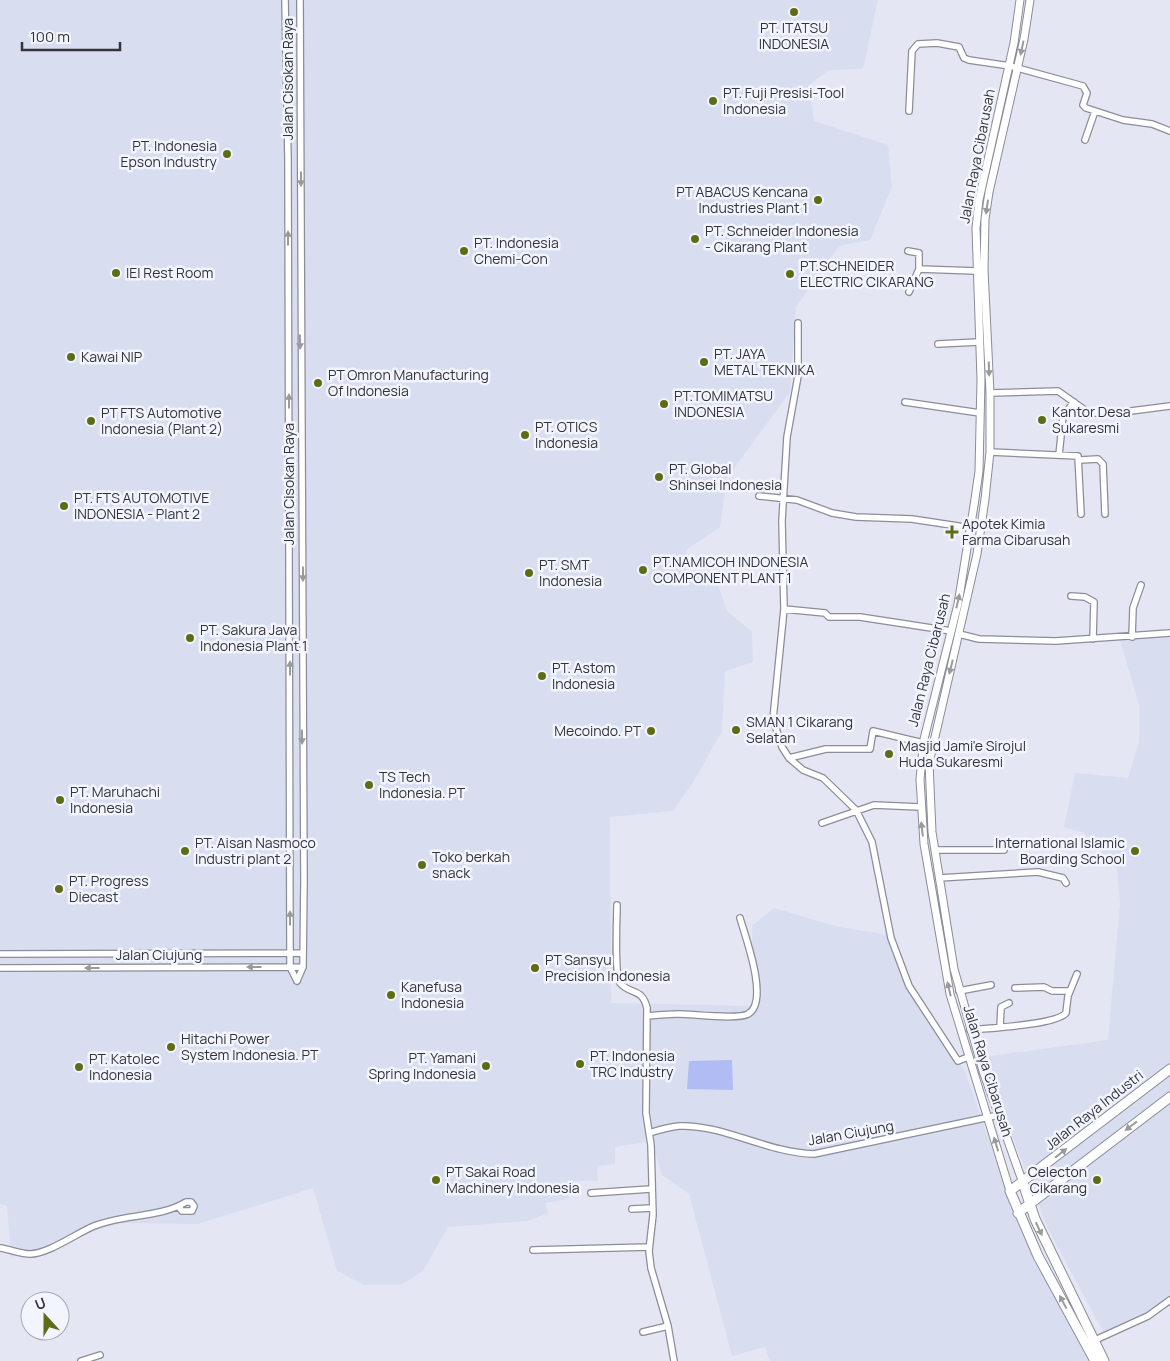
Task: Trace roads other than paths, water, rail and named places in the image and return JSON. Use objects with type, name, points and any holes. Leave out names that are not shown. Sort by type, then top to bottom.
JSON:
[{"type":"main road","name":"Jalan Raya Industri","points":[[1010,1191],[1023,1183],[1170,1069]]},
{"type":"main road","points":[[1018,1212],[1170,1097]]},
{"type":"main road","name":"Jalan Raya Cibarusah","points":[[1023,1183],[1030,1204],[1090,1343],[1095,1361]]},
{"type":"main road","name":"Jalan Raya Cibarusah","points":[[1010,1191],[1018,1212],[1090,1343],[1104,1361]]},
{"type":"street","name":"Jalan Cisokan Raya","points":[[285,0],[288,159],[290,967]]},
{"type":"street","name":"Jalan Cisokan Raya","points":[[300,0],[303,967]]},
{"type":"street","name":"Jalan Raya Cibarusah","points":[[1010,1191],[968,1057],[945,968],[926,861],[920,797],[923,743],[962,582],[979,471],[979,342],[975,239],[979,200],[1010,66],[1020,0]]},
{"type":"street","name":"Jalan Raya Cibarusah","points":[[1023,1183],[970,1030],[959,991],[935,850],[930,797],[930,756],[977,554],[990,452],[990,394],[984,270],[985,219],[989,192],[1018,69],[1030,0]]},
{"type":"street","points":[[909,111],[912,51],[918,44],[952,45],[960,48],[964,58],[1010,66],[1083,86],[1087,93],[1083,105],[1094,111],[1123,120],[1152,124],[1170,131]]},
{"type":"street","points":[[1085,140],[1094,111]]},
{"type":"street","points":[[908,251],[919,253],[919,269],[909,292]]},
{"type":"street","points":[[919,269],[976,271]]},
{"type":"street","points":[[798,323],[798,376],[787,433],[784,497],[784,609],[773,719],[782,747],[789,758],[803,770],[823,778],[856,810],[872,842],[890,938],[909,986],[958,1061],[968,1057]]},
{"type":"street","points":[[938,344],[979,342]]},
{"type":"street","points":[[990,394],[1058,391],[1085,411],[1099,413],[1170,406]]},
{"type":"street","points":[[906,402],[989,412]]},
{"type":"street","points":[[1059,455],[1063,416],[1074,402]]},
{"type":"street","points":[[990,452],[1078,456],[1080,460],[1081,514]]},
{"type":"street","points":[[1080,460],[1098,459],[1103,464],[1104,514]]},
{"type":"street","points":[[759,496],[784,497],[842,515],[912,519],[971,528]]},
{"type":"street","points":[[1132,637],[1133,608],[1141,585]]},
{"type":"street","points":[[1071,596],[1085,597],[1094,601],[1093,639]]},
{"type":"street","points":[[784,609],[825,612],[829,617],[834,618],[860,617],[951,630]]},
{"type":"street","points":[[959,634],[979,638],[1056,641],[1170,633]]},
{"type":"street","points":[[789,758],[826,749],[870,749],[873,731],[923,743]]},
{"type":"street","points":[[921,756],[930,756]]},
{"type":"street","points":[[920,797],[930,797]]},
{"type":"street","points":[[822,823],[856,810],[880,805],[920,807]]},
{"type":"street","points":[[935,850],[1004,850]]},
{"type":"street","points":[[939,878],[1038,872],[1063,878],[1066,883]]},
{"type":"street","points":[[616,905],[619,980],[622,984],[641,995],[646,1003],[646,1104],[652,1153],[653,1227],[649,1247],[651,1268],[668,1326],[674,1361]]},
{"type":"street","points":[[647,1016],[678,1014],[737,1017],[749,1014],[752,1011],[756,999],[753,957],[740,918]]},
{"type":"street","points":[[0,954],[303,954]]},
{"type":"street","points":[[290,967],[297,981],[303,967]]},
{"type":"street","name":"Jalan Ciujung","points":[[0,968],[303,967]]},
{"type":"street","points":[[970,1030],[1061,1018],[1066,1013],[1069,991],[1077,974]]},
{"type":"street","points":[[959,991],[991,985]]},
{"type":"street","points":[[1015,988],[1044,987],[1052,991],[1069,991]]},
{"type":"street","points":[[1000,1027],[1001,1007],[1009,1004]]},
{"type":"street","name":"Jalan Ciujung","points":[[649,1133],[680,1126],[703,1128],[788,1151],[814,1154],[999,1115]]},
{"type":"street","points":[[591,1193],[651,1189]]},
{"type":"street","points":[[0,1248],[31,1254],[60,1244],[94,1226],[130,1215],[179,1207]]},
{"type":"street","points":[[632,1209],[652,1208]]},
{"type":"street","points":[[533,1250],[649,1247]]},
{"type":"street","points":[[1090,1343],[1148,1316],[1170,1300]]},
{"type":"street","points":[[643,1332],[668,1326]]},
{"type":"street","points":[[81,1361],[100,1355]]},
{"type":"place","name":"PT. ITATSU INDONESIA","points":[[794,12]]},
{"type":"place","name":"PT. Fuji Presisi-Tool Indonesia","points":[[713,101]]},
{"type":"place","name":"PT. Indonesia Epson Industry","points":[[227,154]]},
{"type":"place","name":"PT ABACUS Kencana Industries Plant 1","points":[[818,200]]},
{"type":"place","name":"PT. Schneider Indonesia - Cikarang Plant","points":[[695,239]]},
{"type":"place","name":"PT. Indonesia Chemi-Con","points":[[464,251]]},
{"type":"place","name":"IEI Rest Room","points":[[116,273]]},
{"type":"place","name":"PT.SCHNEIDER ELECTRIC CIKARANG","points":[[790,274]]},
{"type":"place","name":"Kawai NIP","points":[[71,357]]},
{"type":"place","name":"PT. JAYA METAL TEKNIKA","points":[[704,362]]},
{"type":"place","name":"PT Omron Manufacturing Of Indonesia","points":[[318,383]]},
{"type":"place","name":"PT.TOMIMATSU INDONESIA","points":[[664,404]]},
{"type":"place","name":"Kantor Desa Sukaresmi","points":[[1042,420]]},
{"type":"place","name":"PT FTS Automotive Indonesia (Plant 2)","points":[[91,421]]},
{"type":"place","name":"PT. OTICS Indonesia","points":[[525,435]]},
{"type":"place","name":"PT. Global Shinsei Indonesia","points":[[659,477]]},
{"type":"place","name":"PT. FTS AUTOMOTIVE INDONESIA - Plant 2","points":[[64,506]]},
{"type":"place","name":"Apotek Kimia Farma Cibarusah","points":[[952,532]]},
{"type":"place","name":"PT.NAMICOH INDONESIA COMPONENT PLANT 1","points":[[643,570]]},
{"type":"place","name":"PT. SMT Indonesia","points":[[529,573]]},
{"type":"place","name":"PT. Sakura Java Indonesia Plant 1","points":[[190,638]]},
{"type":"place","name":"PT. Astom Indonesia","points":[[542,676]]},
{"type":"place","name":"SMAN 1 Cikarang Selatan","points":[[736,730]]},
{"type":"place","name":"Mecoindo. PT","points":[[651,731]]},
{"type":"place","name":"Masjid Jami'e Sirojul Huda Sukaresmi","points":[[889,754]]},
{"type":"place","name":"TS Tech Indonesia. PT","points":[[369,785]]},
{"type":"place","name":"PT. Maruhachi Indonesia","points":[[60,800]]},
{"type":"place","name":"PT. Aisan Nasmoco Industri plant 2","points":[[185,851]]},
{"type":"place","name":"International Islamic Boarding School","points":[[1135,851]]},
{"type":"place","name":"Toko berkah snack","points":[[422,865]]},
{"type":"place","name":"PT. Progress Diecast","points":[[59,889]]},
{"type":"place","name":"PT Sansyu Precision Indonesia","points":[[535,968]]},
{"type":"place","name":"Kanefusa Indonesia","points":[[391,995]]},
{"type":"place","name":"Hitachi Power System Indonesia. PT","points":[[171,1047]]},
{"type":"place","name":"PT. Indonesia TRC Industry","points":[[580,1064]]},
{"type":"place","name":"PT. Yamani Spring Indonesia","points":[[486,1066]]},
{"type":"place","name":"PT. Katolec Indonesia","points":[[79,1067]]},
{"type":"place","name":"PT Sakai Road Machinery Indonesia","points":[[436,1180]]},
{"type":"place","name":"Celecton Cikarang","points":[[1097,1180]]}]
